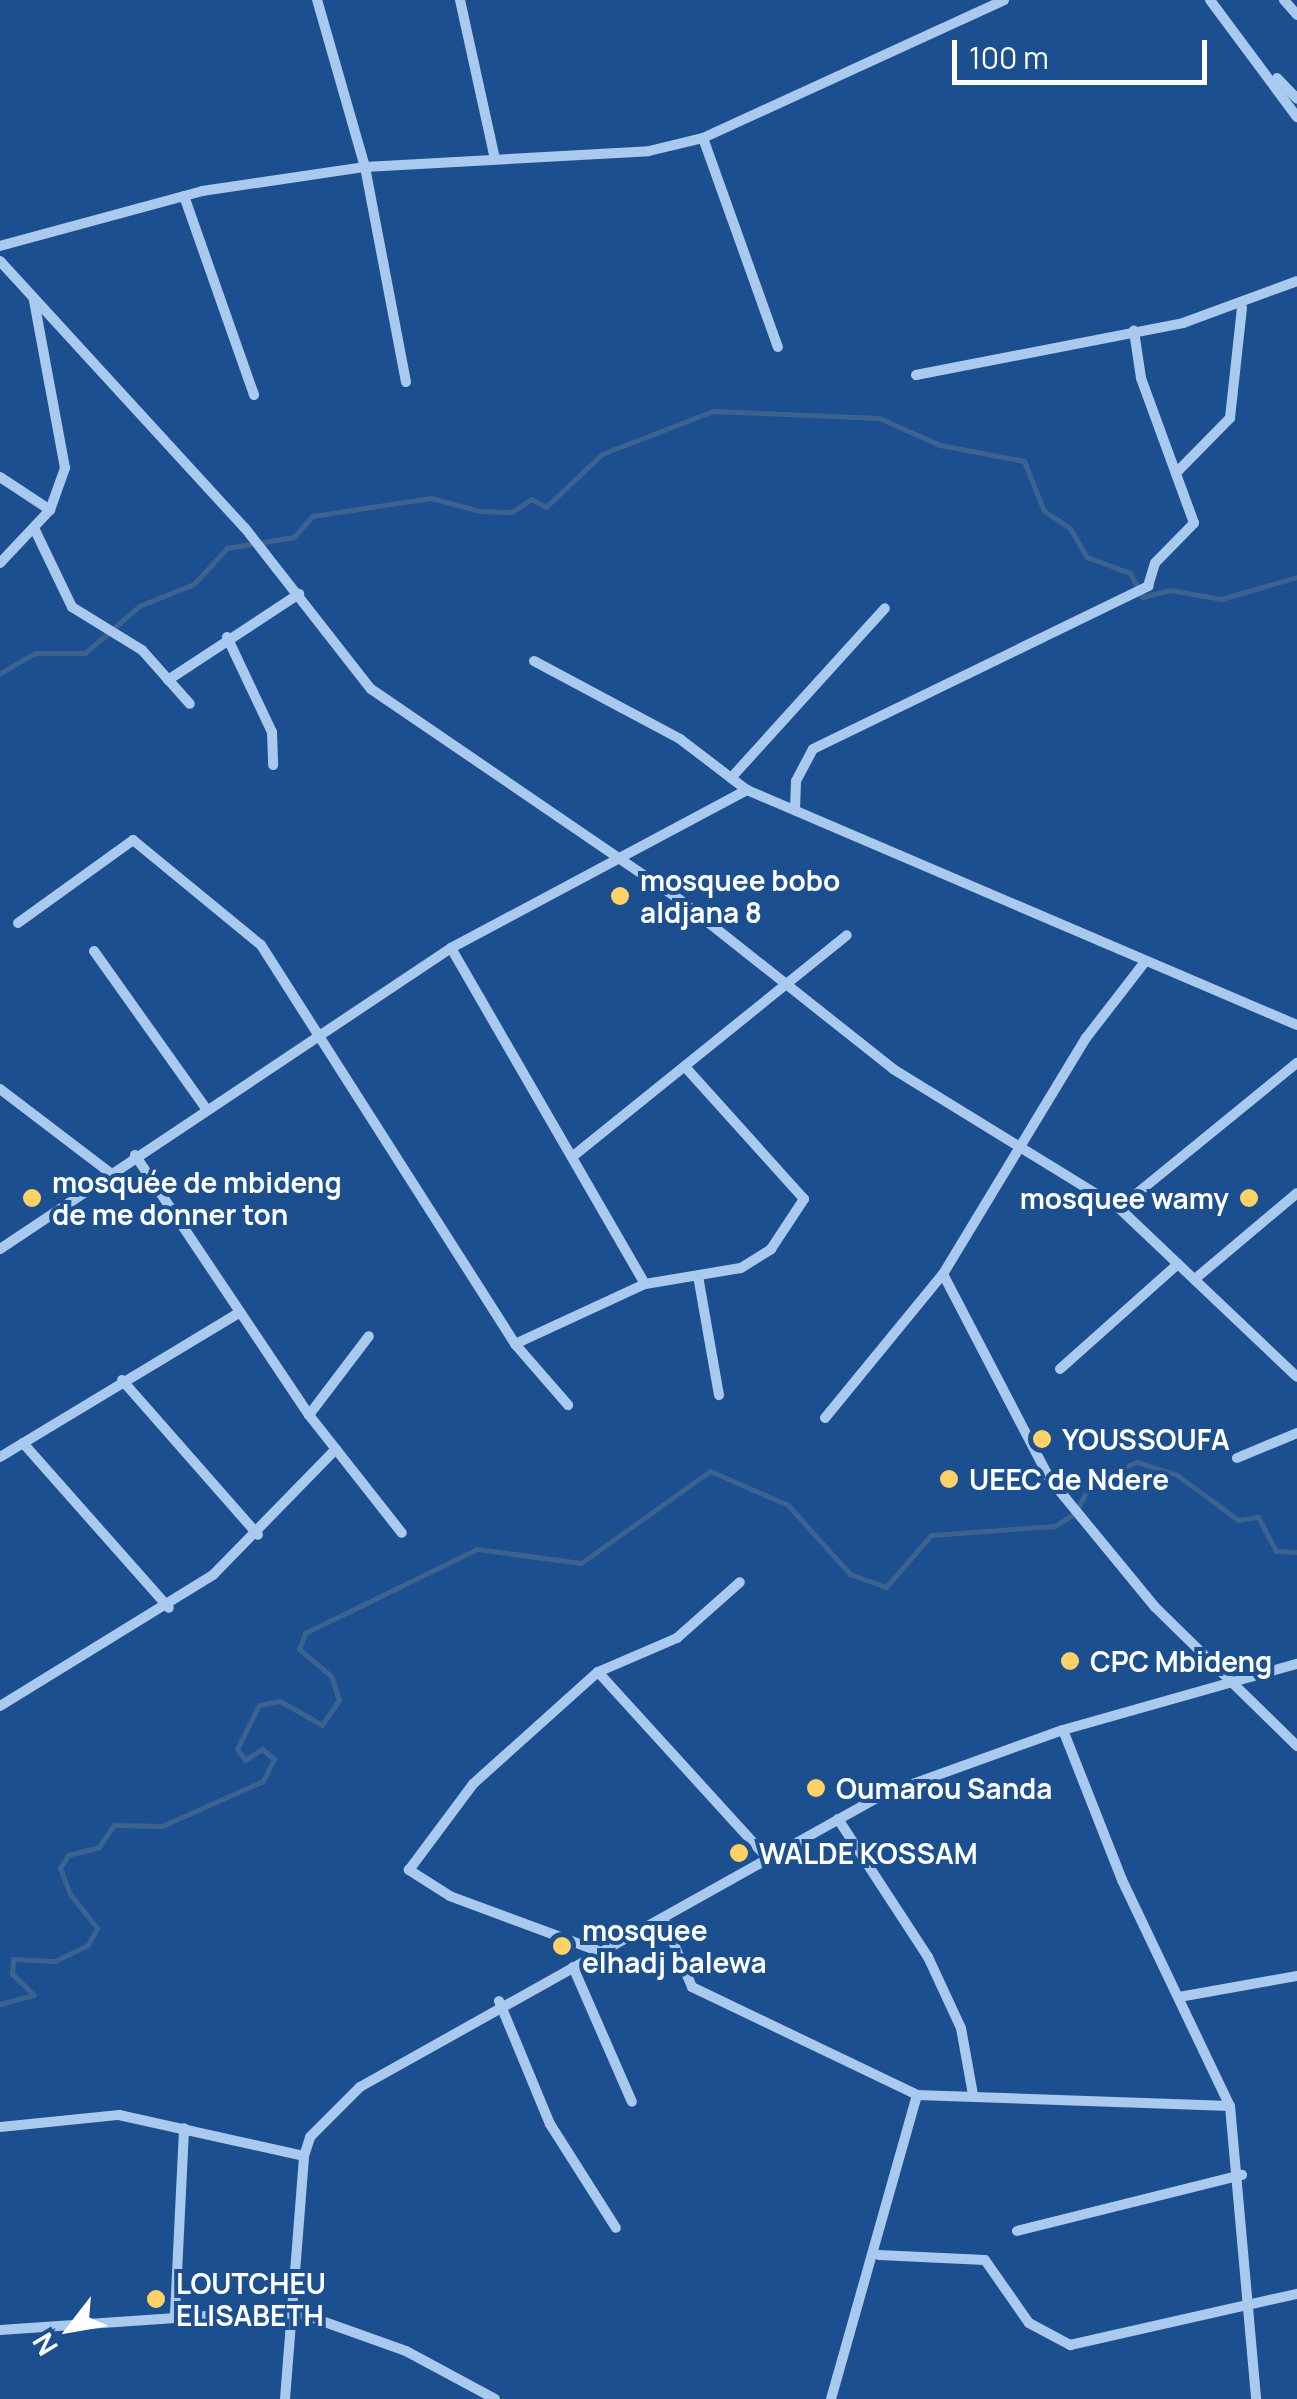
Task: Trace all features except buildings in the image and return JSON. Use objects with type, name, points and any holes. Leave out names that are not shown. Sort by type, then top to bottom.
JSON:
[{"type":"street","points":[[317,0],[365,167],[406,382]]},
{"type":"street","points":[[460,0],[494,159]]},
{"type":"street","points":[[0,246],[184,196],[365,167],[494,159],[703,138],[1004,0]]},
{"type":"street","points":[[1210,0],[1297,99]]},
{"type":"street","points":[[1284,0],[1297,14]]},
{"type":"street","points":[[1261,61],[1297,117]]},
{"type":"street","points":[[703,138],[778,347]]},
{"type":"street","points":[[184,196],[254,396]]},
{"type":"street","points":[[0,261],[245,528],[372,689],[618,855],[893,1069],[1024,1145],[1119,1208],[1297,1377]]},
{"type":"street","points":[[916,375],[1242,308],[1297,281]]},
{"type":"street","points":[[0,563],[50,510],[66,468],[63,426],[34,300]]},
{"type":"street","points":[[1177,472],[1230,418],[1242,308]]},
{"type":"street","points":[[795,810],[813,748],[1148,586],[1154,562],[1194,524],[1134,331]]},
{"type":"street","points":[[0,477],[50,510]]},
{"type":"street","points":[[34,528],[72,606],[142,650],[190,704]]},
{"type":"street","points":[[168,680],[227,637],[299,594]]},
{"type":"street","points":[[730,778],[885,608]]},
{"type":"street","points":[[227,637],[272,732],[273,765]]},
{"type":"street","points":[[534,660],[680,739],[747,790],[1144,963],[1297,1025]]},
{"type":"street","points":[[0,1249],[205,1107],[451,948],[618,855],[747,790]]},
{"type":"street","points":[[18,924],[133,840],[261,944],[515,1344],[568,1405]]},
{"type":"street","points":[[572,1157],[788,989],[847,934]]},
{"type":"street","points":[[451,948],[645,1284]]},
{"type":"street","points":[[94,951],[205,1107]]},
{"type":"street","points":[[825,1418],[943,1274],[1086,1038],[1144,963]]},
{"type":"street","points":[[1119,1208],[1297,1063]]},
{"type":"street","points":[[515,1344],[645,1284],[741,1268],[772,1249],[804,1198],[688,1070]]},
{"type":"street","points":[[0,1088],[108,1172]]},
{"type":"street","points":[[135,1155],[309,1415],[402,1532]]},
{"type":"street","points":[[1196,1279],[1297,1193]]},
{"type":"street","points":[[1060,1369],[1178,1264]]},
{"type":"street","points":[[943,1274],[1017,1430],[1072,1502],[1230,1682],[1297,1746]]},
{"type":"street","points":[[698,1276],[719,1395]]},
{"type":"street","points":[[0,1457],[240,1312]]},
{"type":"street","points":[[309,1415],[369,1336]]},
{"type":"street","points":[[122,1380],[258,1536]]},
{"type":"street","points":[[1237,1458],[1297,1433]]},
{"type":"street","points":[[24,1442],[169,1608]]},
{"type":"street","points":[[0,1706],[169,1608],[258,1536],[336,1450]]},
{"type":"street","points":[[601,1952],[450,1896],[409,1870],[473,1784],[598,1672],[678,1638],[740,1582]]},
{"type":"street","points":[[285,2399],[304,2156],[340,2104],[360,2087],[499,2001],[573,1967],[838,1820],[1064,1730],[1297,1664]]},
{"type":"street","points":[[598,1672],[766,1858]]},
{"type":"street","points":[[1064,1730],[1230,2106],[1242,2175],[1256,2399]]},
{"type":"street","points":[[838,1820],[928,1957],[961,2028],[973,2096]]},
{"type":"street","points":[[663,1918],[692,1987],[918,2095],[1230,2106]]},
{"type":"street","points":[[573,1967],[632,2102]]},
{"type":"street","points":[[1179,1997],[1297,1976]]},
{"type":"street","points":[[499,2001],[550,2124],[616,2228]]},
{"type":"street","points":[[831,2399],[879,2255],[918,2095]]},
{"type":"street","points":[[0,2126],[119,2116],[304,2156]]},
{"type":"street","points":[[175,2314],[184,2128]]},
{"type":"street","points":[[1017,2231],[1242,2175]]},
{"type":"street","points":[[879,2255],[985,2260],[1029,2323],[1070,2346],[1248,2298],[1297,2294]]},
{"type":"street","points":[[0,2330],[175,2314],[291,2310],[406,2351],[495,2399]]},
{"type":"waterway","points":[[0,673],[35,653],[85,653],[139,606],[194,584],[227,548],[294,537],[312,516],[431,498],[480,511],[512,512],[531,499],[546,507],[602,454],[713,411],[879,418],[940,445],[1024,461],[1044,511],[1070,528],[1087,557],[1130,573],[1142,597],[1170,590],[1221,599],[1297,577]]},
{"type":"waterway","points":[[0,2004],[34,1995],[12,1974],[13,1959],[55,1961],[88,1945],[97,1928],[70,1894],[60,1868],[68,1855],[99,1847],[114,1825],[162,1826],[263,1781],[274,1759],[262,1749],[245,1760],[237,1749],[259,1705],[280,1701],[322,1725],[339,1700],[331,1676],[299,1649],[305,1633],[477,1549],[581,1563],[710,1471],[788,1505],[850,1574],[886,1587],[931,1535],[1055,1526],[1075,1513],[1092,1481],[1137,1462],[1177,1475],[1238,1520],[1258,1517],[1276,1551],[1297,1552]]},
{"type":"place","name":"mosquee bobo aldjana 8","points":[[620,896]]},
{"type":"place","name":"mosquée de mbideng de me donner ton","points":[[32,1198]]},
{"type":"place","name":"mosquee wamy","points":[[1249,1198]]},
{"type":"place","name":"YOUSSOUFA","points":[[1042,1439]]},
{"type":"place","name":"UEEC de Ndere","points":[[949,1479]]},
{"type":"place","name":"CPC Mbideng","points":[[1070,1661]]},
{"type":"place","name":"Oumarou Sanda","points":[[816,1788]]},
{"type":"place","name":"WALDE KOSSAM","points":[[739,1853]]},
{"type":"place","name":"mosquee elhadj balewa","points":[[562,1946]]},
{"type":"place","name":"LOUTCHEU ELISABETH","points":[[156,2299]]}]
